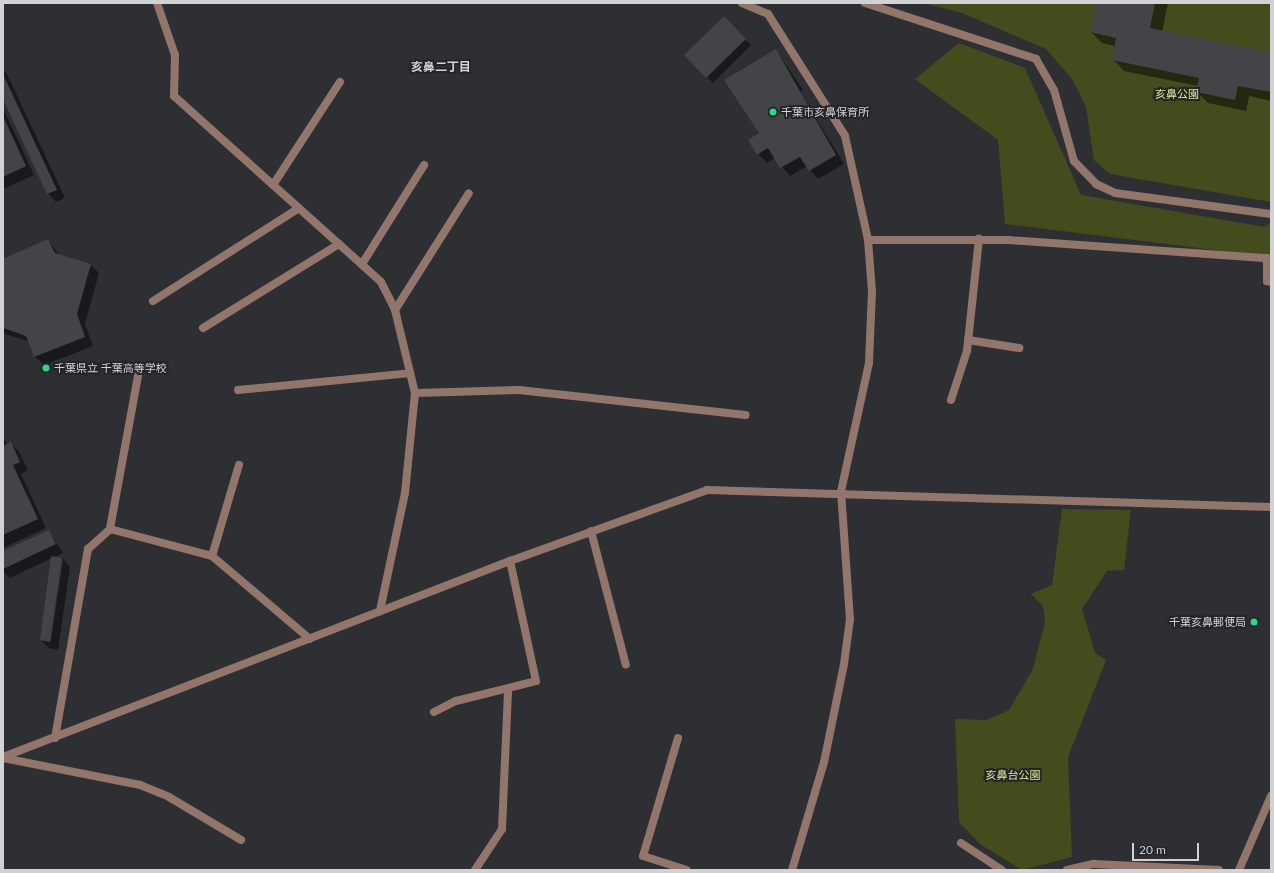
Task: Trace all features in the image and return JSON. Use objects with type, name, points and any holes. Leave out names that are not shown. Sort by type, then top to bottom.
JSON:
[{"type":"street","points":[[157,3],[175,55],[174,96],[381,282],[395,310],[414,393],[405,493],[380,611]]},
{"type":"street","points":[[742,3],[768,14],[845,136],[868,240],[872,291],[869,363],[841,491],[849,627],[824,762],[792,870]]},
{"type":"street","points":[[865,3],[1036,59],[1054,90],[1074,161],[1096,184],[1115,193],[1271,214]]},
{"type":"street","points":[[273,185],[340,82]]},
{"type":"street","points":[[362,264],[424,165]]},
{"type":"street","points":[[395,310],[469,193]]},
{"type":"street","points":[[153,301],[299,208]]},
{"type":"street","points":[[868,240],[979,239],[1267,258],[1267,281],[1271,282]]},
{"type":"street","points":[[951,400],[968,340],[979,239]]},
{"type":"street","points":[[203,328],[339,244]]},
{"type":"street","points":[[968,340],[1019,348]]},
{"type":"street","points":[[238,390],[410,373]]},
{"type":"street","points":[[55,738],[88,549],[110,529],[138,376]]},
{"type":"street","points":[[414,393],[519,390],[746,415]]},
{"type":"street","points":[[212,556],[239,465]]},
{"type":"street","points":[[3,758],[510,561],[707,490],[841,491],[1006,501],[1271,507]]},
{"type":"street","points":[[110,529],[212,556],[310,639]]},
{"type":"street","points":[[591,531],[626,665]]},
{"type":"street","points":[[434,712],[456,701],[508,691],[536,681],[510,561]]},
{"type":"street","points":[[475,870],[502,829],[508,691]]},
{"type":"street","points":[[678,738],[643,856],[687,870]]},
{"type":"street","points":[[3,758],[140,785],[169,797],[241,840]]},
{"type":"street","points":[[1239,870],[1271,796]]},
{"type":"street","points":[[961,843],[1002,870]]},
{"type":"street","points":[[1067,870],[1094,864],[1219,870]]},
{"type":"green space","name":"亥鼻公園","points":[[923,3],[1271,3],[1271,202],[1110,174],[1094,160],[1086,107],[1072,79],[1046,49],[962,13]]},
{"type":"green space","points":[[959,43],[1025,68],[1081,195],[1265,227],[1271,222],[1271,257],[1005,224],[998,140],[915,79]]},
{"type":"green space","name":"亥鼻台公園","points":[[1062,509],[1131,510],[1124,570],[1107,571],[1082,609],[1095,653],[1106,660],[1068,757],[1072,857],[1022,870],[980,844],[959,822],[955,719],[987,720],[1009,710],[1033,669],[1045,622],[1043,606],[1031,594],[1052,585]]},
{"type":"building","points":[[1096,3],[1155,3],[1150,28],[1271,53],[1271,92],[1238,86],[1235,100],[1196,92],[1199,78],[1112,60],[1116,38],[1090,32]]},
{"type":"building","points":[[724,16],[746,39],[706,78],[684,55]]},
{"type":"building","name":"千葉市亥鼻保育所","points":[[776,49],[836,155],[809,171],[800,157],[780,168],[768,148],[757,155],[748,140],[759,133],[724,80]]},
{"type":"building","points":[[3,74],[57,190],[47,194],[3,99]]},
{"type":"building","points":[[3,116],[26,166],[3,177]]},
{"type":"building","points":[[48,239],[55,253],[91,264],[77,314],[85,337],[34,357],[26,336],[3,328],[3,259]]},
{"type":"building","points":[[11,442],[20,462],[13,465],[38,519],[3,535],[3,446]]},
{"type":"building","points":[[49,530],[56,544],[3,569],[3,551]]},
{"type":"building","points":[[51,556],[62,558],[50,642],[40,640]]},
{"type":"place","name":"千葉市亥鼻保育所","points":[[773,112]]},
{"type":"place","name":"千葉県立 千葉高等学校","points":[[46,368]]},
{"type":"place","name":"千葉亥鼻郵便局","points":[[1254,622]]},
{"type":"district","name":"亥鼻二丁目","points":[[441,67]]}]
